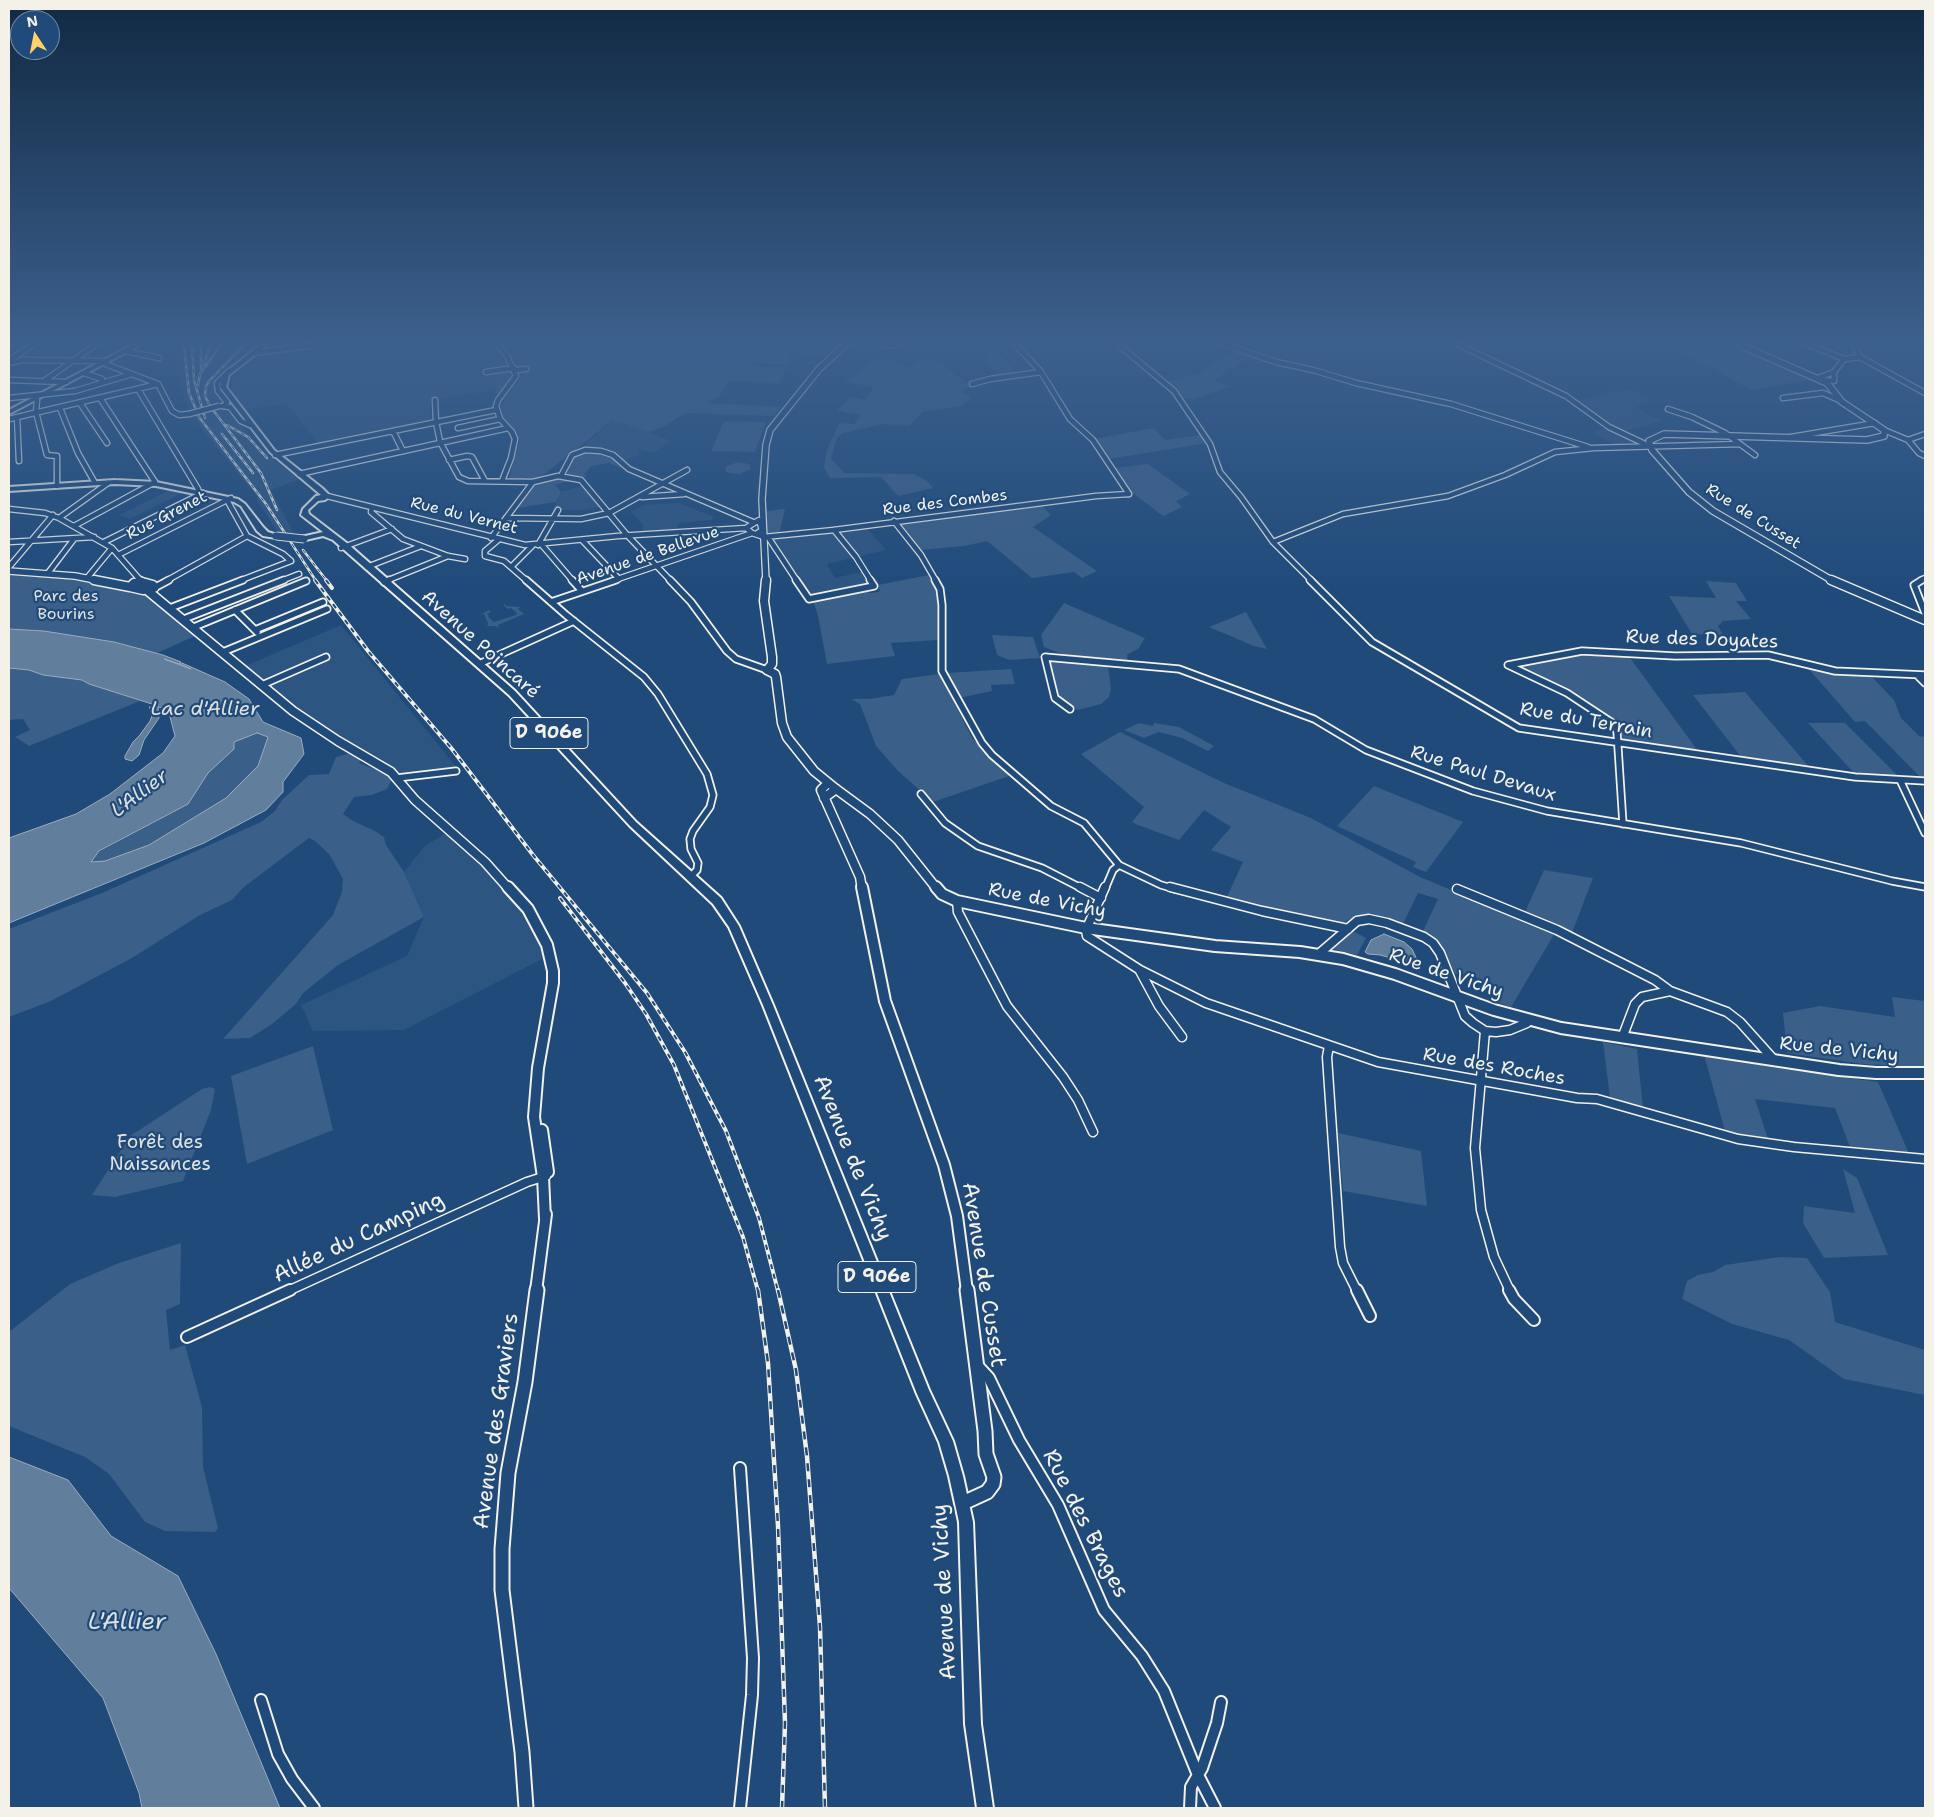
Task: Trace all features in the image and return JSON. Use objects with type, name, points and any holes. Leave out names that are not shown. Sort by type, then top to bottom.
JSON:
[{"type":"main road","points":[[254,430],[275,455],[322,496],[304,513],[330,537]]},
{"type":"main road","points":[[9,489],[108,482],[153,483],[229,499],[242,505],[262,532],[276,536],[304,539],[330,537]]},
{"type":"main road","name":"D 906e","points":[[330,537],[343,547]]},
{"type":"main road","name":"Avenue Poincaré","points":[[343,547],[520,700],[616,806]]},
{"type":"main road","name":"Avenue de Vichy","points":[[616,806],[717,901],[734,926],[768,1005],[924,1394],[946,1441],[963,1503],[966,1522],[973,1724],[985,1808]]},
{"type":"street","points":[[17,430],[19,461]]},
{"type":"street","points":[[41,430],[47,455],[57,456],[57,486]]},
{"type":"street","points":[[69,430],[78,453],[95,483]]},
{"type":"street","points":[[98,430],[107,443]]},
{"type":"street","points":[[74,526],[155,482],[123,430]]},
{"type":"street","points":[[104,542],[200,492],[162,430]]},
{"type":"street","points":[[275,455],[400,430]]},
{"type":"street","points":[[438,430],[441,443],[460,479],[533,482],[561,476],[581,480],[627,535],[691,602],[732,656],[744,663],[775,674],[782,723],[787,737],[814,771],[828,783],[823,785],[821,790],[860,877],[865,897]]},
{"type":"street","points":[[299,474],[500,430]]},
{"type":"street","points":[[502,481],[515,443],[514,434],[510,430]]},
{"type":"street","points":[[767,670],[772,664],[772,657],[766,618],[760,534],[766,445],[770,430]]},
{"type":"street","name":"Rue des Combes","points":[[760,534],[834,530],[1096,496],[1129,494],[1093,440],[1082,430]]},
{"type":"street","name":"Rue du Terrain","points":[[1201,430],[1207,438],[1220,472],[1241,497],[1273,542],[1372,642],[1519,728],[1855,776],[1925,781]]},
{"type":"street","points":[[1534,430],[1593,448]]},
{"type":"street","points":[[1614,430],[1639,443],[1650,446]]},
{"type":"street","points":[[1718,430],[1729,435],[1755,455]]},
{"type":"street","points":[[1789,438],[1836,430]]},
{"type":"street","points":[[1650,446],[1649,441],[1652,438],[1664,434],[1874,440],[1884,436],[1884,430],[1908,440],[1920,453],[1925,462]]},
{"type":"street","points":[[394,431],[403,451]]},
{"type":"street","points":[[1908,440],[1925,434]]},
{"type":"street","points":[[1273,542],[1333,517],[1448,496],[1519,469],[1548,454],[1593,448],[1740,444]]},
{"type":"street","name":"Rue de Cusset","points":[[1650,446],[1689,492],[1713,511],[1840,586],[1925,620]]},
{"type":"street","points":[[561,476],[572,455],[581,451],[592,450],[609,453],[628,469],[756,521]]},
{"type":"street","points":[[1920,453],[1925,456]]},
{"type":"street","points":[[449,460],[472,456],[485,481]]},
{"type":"street","points":[[506,518],[581,519],[609,512],[687,470]]},
{"type":"street","points":[[59,518],[108,482]]},
{"type":"street","points":[[491,538],[533,482]]},
{"type":"street","points":[[638,497],[687,494]]},
{"type":"street","name":"Rue du Vernet","points":[[322,496],[337,498],[519,545],[537,545],[627,535],[746,528]]},
{"type":"street","points":[[170,608],[291,562],[284,554],[248,536],[229,499]]},
{"type":"street","name":"Rue Grenet","points":[[118,555],[229,499]]},
{"type":"street","points":[[762,499],[756,521],[760,534],[808,598],[875,588],[856,557],[834,530]]},
{"type":"street","points":[[372,507],[371,512],[403,538],[448,556],[465,559]]},
{"type":"street","points":[[9,510],[53,515],[104,542],[118,555],[136,582]]},
{"type":"street","points":[[9,516],[15,510]]},
{"type":"street","points":[[511,567],[537,545],[558,510]]},
{"type":"street","points":[[9,569],[53,515]]},
{"type":"street","points":[[746,528],[756,521]]},
{"type":"street","points":[[894,521],[921,555],[940,589],[942,606],[942,671],[982,743],[992,755],[1051,806],[1084,823],[1119,865],[1161,885],[1262,911],[1348,929]]},
{"type":"street","points":[[746,528],[760,534]]},
{"type":"street","points":[[343,547],[392,529]]},
{"type":"street","name":"Avenue de Bellevue","points":[[551,602],[655,566],[760,534]]},
{"type":"street","points":[[9,569],[136,582],[152,590],[248,536]]},
{"type":"street","points":[[9,542],[94,537]]},
{"type":"street","points":[[48,573],[74,539]]},
{"type":"street","points":[[498,540],[484,554],[504,561],[551,602],[644,677],[658,694],[707,774],[713,795],[710,807],[696,826],[690,839],[691,849],[698,863],[697,870],[691,876]]},
{"type":"street","points":[[582,540],[618,579]]},
{"type":"street","points":[[537,545],[582,591]]},
{"type":"street","points":[[367,567],[421,546]]},
{"type":"street","points":[[87,578],[112,548]]},
{"type":"street","points":[[384,582],[448,556]]},
{"type":"street","points":[[184,619],[299,574]]},
{"type":"street","points":[[1925,578],[1914,585],[1925,613]]},
{"type":"street","points":[[194,627],[306,581]]},
{"type":"street","name":"Avenue des Graviers","points":[[136,582],[153,585],[152,590],[170,608],[312,724],[391,772],[427,813],[485,862],[512,889],[528,909],[544,938],[551,957],[553,983],[538,1068],[537,1088],[546,1176],[550,1194],[545,1219],[525,1382],[508,1473],[502,1549],[502,1590],[522,1752],[526,1808]]},
{"type":"street","points":[[255,630],[323,602]]},
{"type":"street","points":[[223,652],[327,609]]},
{"type":"street","points":[[235,610],[260,637]]},
{"type":"street","points":[[479,664],[574,621]]},
{"type":"street","name":"Rue des Doyates","points":[[1618,743],[1614,724],[1567,692],[1508,665],[1582,651],[1675,656],[1768,655],[1835,671],[1925,675]]},
{"type":"street","points":[[262,685],[326,657]]},
{"type":"street","name":"Rue Paul Devaux","points":[[1070,709],[1055,698],[1045,657],[1167,668],[1192,673],[1314,719],[1366,750],[1461,787],[1547,811],[1741,843],[1892,881],[1925,887]]},
{"type":"street","points":[[1917,675],[1925,684]]},
{"type":"street","points":[[1618,743],[1623,824]]},
{"type":"street","points":[[397,778],[456,771]]},
{"type":"street","points":[[1900,780],[1925,833]]},
{"type":"street","name":"Rue de Vichy","points":[[828,783],[870,814],[898,840],[936,888],[949,898],[957,901],[1086,928],[1196,944],[1321,955],[1395,974],[1528,1020],[1561,1028],[1775,1061],[1876,1073],[1925,1073]]},
{"type":"street","points":[[824,798],[836,789]]},
{"type":"street","points":[[921,794],[945,823],[978,846],[1035,865],[1101,898]]},
{"type":"street","points":[[1086,928],[1113,870],[1119,865]]},
{"type":"street","points":[[1457,890],[1557,930],[1655,980],[1670,991],[1727,1012],[1740,1022],[1775,1061]]},
{"type":"street","name":"Avenue de Cusset","points":[[865,897],[886,1001],[944,1165],[954,1200],[977,1366],[986,1454],[994,1477],[993,1484],[987,1492],[963,1503]]},
{"type":"street","points":[[957,901],[958,912],[1007,1006],[1063,1077],[1078,1100],[1093,1132]]},
{"type":"street","points":[[1321,955],[1321,952],[1357,921],[1369,918],[1424,937],[1434,944],[1440,953],[1465,1016],[1485,1031],[1510,1030],[1527,1023],[1528,1020]]},
{"type":"street","name":"Rue des Roches","points":[[1086,928],[1087,936],[1140,970],[1206,1003],[1378,1062],[1577,1098],[1597,1099],[1738,1139],[1794,1147],[1925,1160]]},
{"type":"street","points":[[1140,970],[1160,1006],[1182,1037]]},
{"type":"street","points":[[1622,1038],[1635,1004],[1642,997],[1670,991]]},
{"type":"street","points":[[1485,1031],[1475,1148],[1481,1210],[1494,1257],[1506,1284],[1514,1299],[1534,1320]]},
{"type":"street","points":[[1329,1046],[1328,1057],[1340,1247],[1344,1262],[1370,1316]]},
{"type":"street","name":"Allée du Camping","points":[[187,1337],[527,1182],[546,1176]]},
{"type":"street","name":"Rue des Brages","points":[[977,1366],[989,1378],[1019,1440],[1058,1505],[1096,1596],[1104,1610],[1142,1656],[1159,1683],[1198,1775],[1215,1808]]},
{"type":"street","points":[[740,1468],[753,1658],[752,1695],[740,1808]]},
{"type":"street","points":[[261,1700],[278,1754],[292,1778],[314,1808]]},
{"type":"street","points":[[1190,1808],[1191,1787],[1202,1768],[1217,1723],[1221,1702]]},
{"type":"shaded area","points":[[203,430],[245,430],[268,455],[299,479],[271,490],[295,536],[279,534],[257,500],[257,496]]},
{"type":"shaded area","points":[[308,430],[393,430],[320,445]]},
{"type":"shaded area","points":[[602,430],[642,430],[671,441],[653,453],[638,449],[641,453],[637,454],[640,455],[624,460],[606,449],[583,448],[595,436],[599,436],[597,434]]},
{"type":"shaded area","points":[[1599,430],[1626,430],[1621,431],[1642,442],[1615,445],[1591,432]]},
{"type":"shaded area","points":[[582,486],[599,507],[585,510],[553,510],[561,492]]},
{"type":"shaded area","points":[[170,490],[184,492],[130,519],[119,515]]},
{"type":"shaded area","points":[[679,503],[714,517],[711,520],[678,523],[677,530],[642,533],[643,525],[631,512],[644,505]]},
{"type":"shaded area","points":[[865,526],[886,550],[827,564],[835,578],[865,571],[874,586],[809,599],[768,537]]},
{"type":"shaded area","points":[[341,625],[458,769],[405,776],[331,732],[300,711],[245,666]]},
{"type":"shaded area","points":[[446,833],[504,883],[535,926],[546,957],[404,1030],[313,1031],[301,1005],[407,956],[424,917],[404,872],[425,846]]},
{"type":"green space","points":[[515,430],[601,430],[537,480],[509,479],[520,440]]},
{"type":"green space","points":[[720,430],[763,430],[755,452],[711,451]]},
{"type":"green space","points":[[836,430],[857,430],[843,433],[837,438],[831,458],[844,473],[914,474],[927,481],[933,488],[898,496],[881,477],[830,478],[824,467],[827,450]]},
{"type":"green space","points":[[1144,430],[1156,430],[1165,440],[1201,435],[1208,443],[1108,459],[1094,439]]},
{"type":"green space","points":[[593,451],[610,456],[626,470],[609,463],[592,466],[584,474],[587,477],[567,474],[574,456]]},
{"type":"green space","points":[[738,462],[749,464],[751,469],[739,474],[725,471],[727,466]]},
{"type":"green space","points":[[1148,464],[1190,494],[1176,501],[1182,507],[1163,516],[1130,491],[1114,468]]},
{"type":"green space","points":[[556,478],[572,480],[555,485],[561,492],[556,502],[517,508],[535,484]]},
{"type":"green space","points":[[1040,504],[1051,515],[1033,527],[1097,571],[1082,578],[1074,572],[1032,578],[987,541],[964,546],[921,550],[899,522]]},
{"type":"green space","points":[[785,509],[779,534],[768,535],[766,511]]},
{"type":"green space","name":"Parc des Bourins","points":[[9,574],[70,579],[141,592],[150,597],[197,635],[155,654],[114,642],[44,631],[9,629]]},
{"type":"green space","points":[[929,575],[938,590],[938,640],[891,643],[895,656],[827,664],[813,600],[865,590],[870,593],[878,592],[880,590],[878,585]]},
{"type":"green space","points":[[1706,581],[1736,583],[1747,601],[1736,601],[1751,619],[1723,621],[1718,626],[1723,635],[1692,634],[1669,596],[1716,598]]},
{"type":"green space","points":[[1064,603],[1145,638],[1138,649],[1127,655],[1128,662],[1070,657],[1044,647],[1041,635]]},
{"type":"green space","points":[[505,604],[506,606],[520,607],[518,609],[524,614],[498,625],[499,628],[485,626],[488,623],[484,614],[480,615],[489,610],[491,612],[487,614],[488,617],[494,622],[516,615],[517,613],[511,608],[508,609],[503,605]]},
{"type":"green space","points":[[1246,612],[1267,649],[1254,646],[1209,627]]},
{"type":"green space","points":[[992,635],[1033,637],[1040,658],[1009,660],[997,655]]},
{"type":"green space","points":[[1581,653],[1628,655],[1698,751],[1624,740],[1617,723],[1568,691],[1514,665]]},
{"type":"green space","points":[[1057,661],[1108,666],[1111,689],[1109,697],[1101,704],[1078,710],[1066,703],[1055,693],[1048,662]]},
{"type":"green space","points":[[1807,667],[1834,674],[1871,676],[1894,700],[1901,718],[1919,736],[1925,737],[1925,777],[1919,776],[1865,721],[1855,722]]},
{"type":"green space","points":[[9,668],[82,680],[140,701],[29,746],[15,737],[30,730],[23,719],[9,720]]},
{"type":"green space","points":[[1011,669],[1015,684],[991,685],[992,691],[959,698],[951,683],[945,684],[972,738],[1009,776],[933,802],[898,771],[876,746],[860,704],[851,699],[869,699],[894,695],[902,679],[946,673]]},
{"type":"green space","points":[[1745,692],[1810,768],[1742,758],[1693,695]]},
{"type":"green space","points":[[1139,723],[1153,726],[1154,723],[1179,727],[1214,746],[1208,751],[1182,738],[1159,732],[1144,738],[1124,730]]},
{"type":"green space","points":[[1808,723],[1845,723],[1898,776],[1854,773]]},
{"type":"green space","points":[[1120,732],[1224,783],[1311,818],[1420,877],[1555,933],[1511,1007],[1496,1002],[1475,976],[1455,974],[1436,942],[1422,933],[1438,899],[1418,893],[1403,924],[1371,913],[1354,917],[1339,925],[1226,899],[1243,862],[1211,850],[1231,827],[1204,810],[1179,840],[1138,825],[1132,822],[1144,807],[1081,754]]},
{"type":"green space","points":[[257,733],[268,737],[258,766],[226,798],[149,845],[105,861],[90,862],[99,852],[188,804],[208,773],[234,749],[234,742]]},
{"type":"green space","points":[[350,753],[361,759],[359,763],[387,774],[391,781],[387,789],[372,795],[354,797],[343,814],[384,837],[386,845],[404,872],[424,917],[338,965],[303,993],[296,1004],[272,1024],[250,1038],[223,1039],[333,915],[342,892],[343,879],[329,854],[309,838],[244,887],[232,900],[200,915],[132,958],[51,1001],[9,1017],[9,929],[102,893],[261,822],[275,811],[282,800],[309,775],[329,774],[336,757]]},
{"type":"green space","points":[[1374,786],[1463,822],[1426,872],[1413,867],[1416,862],[1337,826]]},
{"type":"green space","points":[[1544,870],[1593,878],[1572,933],[1525,912]]},
{"type":"green space","points":[[1353,931],[1366,938],[1357,955],[1333,949]]},
{"type":"green space","points":[[1892,997],[1925,1001],[1925,1066],[1863,1064],[1787,1053],[1783,1013],[1820,1006],[1895,1017]]},
{"type":"green space","points":[[1603,1042],[1637,1049],[1643,1108],[1610,1098]]},
{"type":"green space","points":[[313,1046],[333,1130],[247,1164],[231,1076]]},
{"type":"green space","points":[[1704,1055],[1769,1067],[1878,1082],[1910,1156],[1850,1147],[1835,1108],[1755,1099],[1768,1139],[1725,1131]]},
{"type":"green space","name":"Forêt des Naissances","points":[[210,1087],[215,1089],[211,1110],[183,1181],[115,1197],[92,1195],[130,1136],[202,1089]]},
{"type":"green space","points":[[1338,1133],[1421,1151],[1427,1206],[1343,1191]]},
{"type":"green space","points":[[1843,1169],[1857,1178],[1888,1255],[1824,1258],[1803,1223],[1804,1206],[1855,1213]]},
{"type":"green space","points":[[181,1243],[180,1304],[166,1310],[170,1350],[185,1345],[202,1407],[203,1467],[218,1528],[215,1532],[165,1531],[145,1522],[109,1474],[85,1457],[9,1426],[9,1332],[70,1284],[119,1263]]},
{"type":"green space","points":[[1780,1257],[1807,1258],[1830,1292],[1835,1322],[1925,1350],[1925,1395],[1844,1379],[1789,1340],[1732,1324],[1682,1299],[1687,1281],[1698,1275],[1713,1272],[1725,1265]]},
{"type":"water","name":"L'Allier","points":[[9,629],[44,631],[114,642],[163,655],[181,662],[179,664],[164,659],[191,669],[180,664],[182,663],[225,682],[249,699],[263,722],[301,738],[304,754],[283,782],[283,792],[266,810],[204,843],[9,923],[9,838],[76,814],[110,794],[163,753],[175,736],[168,709],[158,707],[159,718],[144,740],[139,755],[132,761],[125,759],[133,742],[150,721],[153,713],[149,707],[155,707],[155,705],[89,684],[82,680],[9,668]],"holes":[[[257,733],[268,737],[258,766],[226,798],[149,845],[105,861],[91,862],[99,851],[188,804],[208,773],[234,749],[234,742]]]},
{"type":"water","points":[[1384,934],[1404,942],[1412,949],[1420,966],[1365,952],[1371,940]]},
{"type":"water","name":"L'Allier","points":[[9,1457],[68,1480],[111,1536],[178,1576],[216,1654],[280,1808],[142,1808],[139,1793],[103,1698],[9,1588]]},
{"type":"railway","points":[[209,430],[266,504],[316,581]]},
{"type":"railway","points":[[228,430],[261,473],[277,510]]},
{"type":"railway","points":[[235,430],[248,437],[267,458]]},
{"type":"railway","points":[[222,434],[253,473]]},
{"type":"railway","points":[[303,550],[327,581]]},
{"type":"railway","points":[[315,580],[368,651],[452,749],[533,855],[647,993],[685,1052],[726,1131],[759,1218],[778,1291]]},
{"type":"railway","points":[[326,580],[332,588]]},
{"type":"railway","points":[[560,898],[625,983],[646,1014],[674,1065],[743,1237],[758,1291]]},
{"type":"railway","points":[[758,1290],[768,1363],[778,1526],[785,1723],[782,1808]]},
{"type":"railway","points":[[778,1290],[796,1370],[807,1456],[820,1627],[825,1808]]},
{"type":"water label","name":"Lac d'Allier","points":[[205,710]]}]
